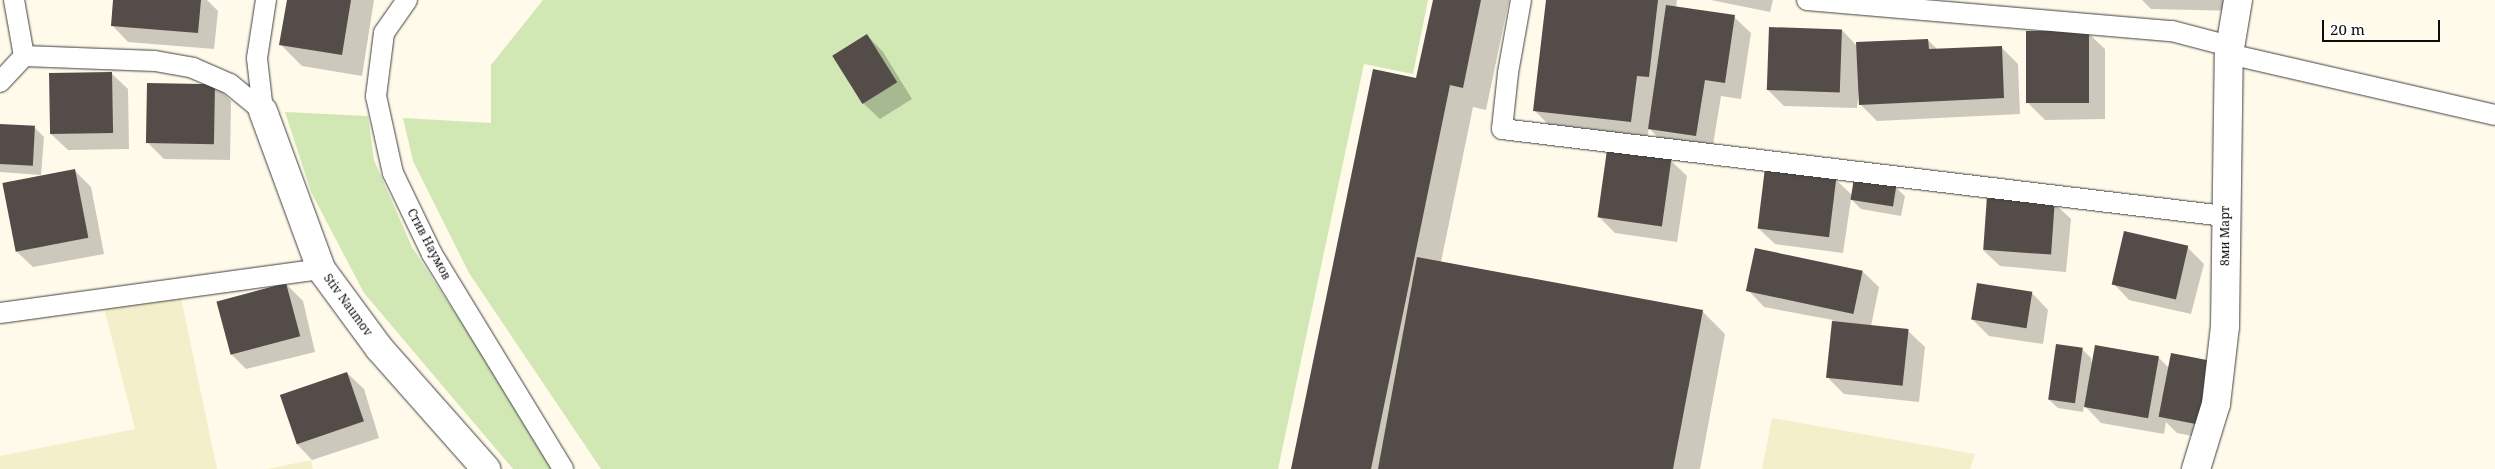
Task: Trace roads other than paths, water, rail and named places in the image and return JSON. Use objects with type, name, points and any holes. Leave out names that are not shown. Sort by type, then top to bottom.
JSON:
[{"type":"street","name":"8ми Март","points":[[2196,469],[2216,404],[2225,326],[2224,216],[2229,50],[2238,0]]},
{"type":"street","name":"Stiv Naumov","points":[[263,111],[321,269],[379,348],[486,469]]},
{"type":"lane","points":[[14,0],[24,56]]},
{"type":"lane","points":[[263,111],[258,58],[266,0]]},
{"type":"lane","name":"Стив Наумов","points":[[407,0],[384,32],[376,96],[393,173],[432,254],[563,469]]},
{"type":"lane","points":[[1521,0],[1508,73],[1502,129],[2224,216]]},
{"type":"lane","points":[[1807,0],[1975,7],[2172,31],[2229,50],[2495,115]]},
{"type":"lane","points":[[0,82],[24,56],[155,61],[193,68],[230,84],[263,111]]},
{"type":"lane","points":[[0,313],[321,269]]}]
